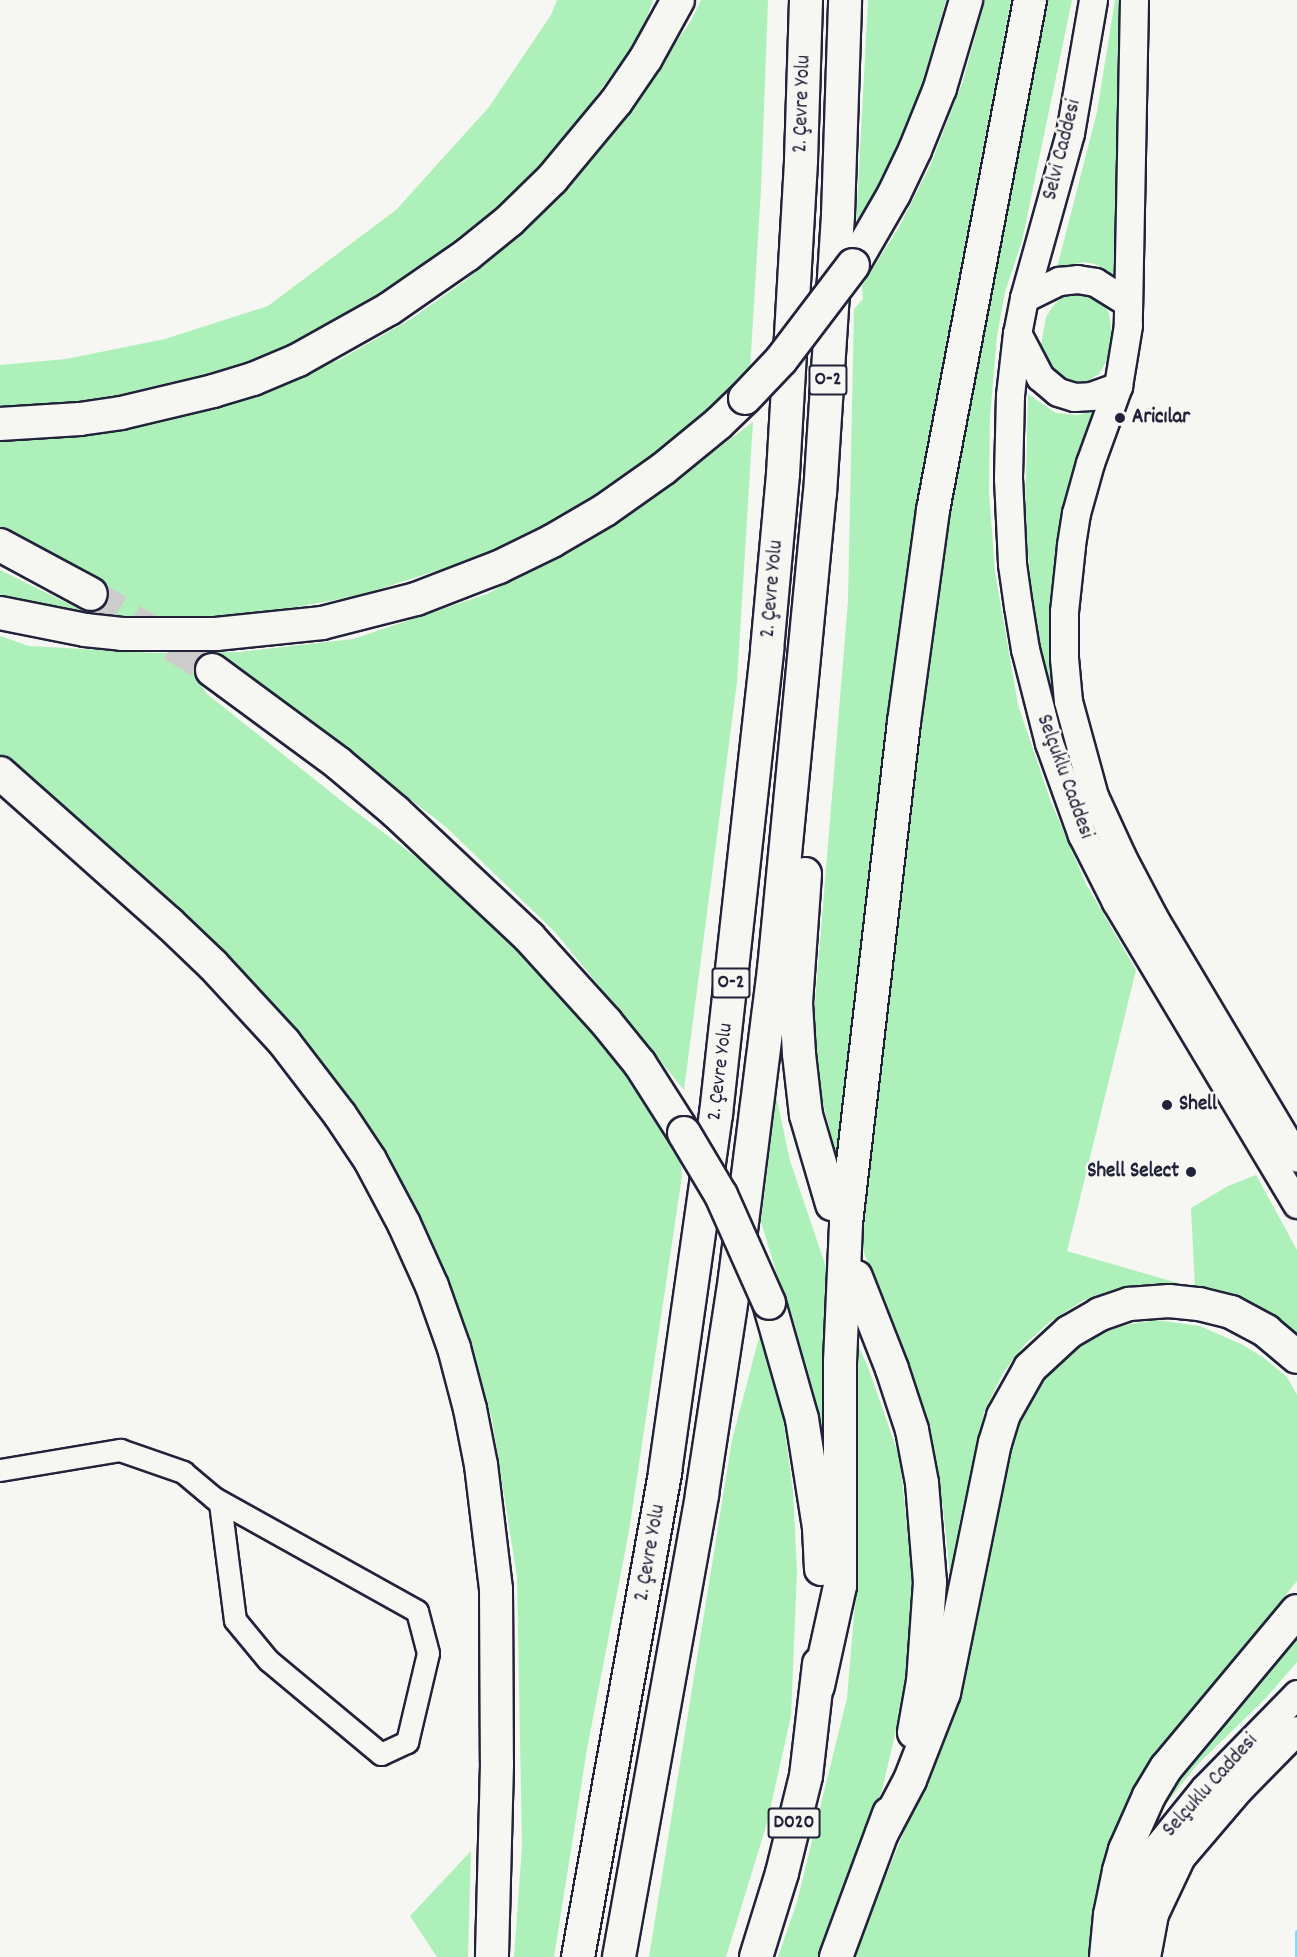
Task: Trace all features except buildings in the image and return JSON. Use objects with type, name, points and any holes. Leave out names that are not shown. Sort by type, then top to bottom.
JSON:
[{"type":"highway","points":[[0,424],[80,419],[121,413],[213,391],[253,379],[298,360],[389,309],[467,255],[510,220],[552,179],[616,102],[646,58],[678,0]]},
{"type":"highway","name":"2. Çevre Yolu","points":[[578,1957],[665,1472],[716,1114],[767,650],[783,474],[801,160],[806,0]]},
{"type":"highway","name":"2. Çevre Yolu","points":[[619,1957],[702,1494],[735,1278],[773,980],[814,575],[829,372],[845,0]]},
{"type":"highway","points":[[0,613],[85,630],[122,634],[216,634],[322,623],[416,599],[499,567],[552,541],[605,510],[663,469],[745,398],[788,351],[853,265],[894,194],[915,150],[940,88],[963,14],[973,0]]},
{"type":"highway","points":[[818,1686],[833,1627],[840,1586],[840,1362],[846,1223],[904,722],[933,510],[1030,0]]},
{"type":"highway","points":[[0,545],[91,594]]},
{"type":"highway","points":[[212,670],[338,763],[388,805],[529,937],[606,1022],[640,1064],[721,1195],[769,1303],[802,1419],[819,1528],[821,1626],[818,1686]]},
{"type":"highway","points":[[795,760],[805,844],[796,1003],[799,1054],[806,1115],[831,1204]]},
{"type":"highway","points":[[0,773],[176,930],[284,1042],[340,1115],[370,1160],[404,1224],[432,1286],[454,1348],[471,1409],[481,1465],[496,1589],[497,1764],[492,1957]]},
{"type":"highway","points":[[836,1957],[902,1778],[923,1681],[928,1630],[929,1560],[922,1483],[912,1430],[892,1369],[856,1277]]},
{"type":"highway","points":[[882,1833],[910,1780],[944,1693],[995,1443],[1003,1416],[1030,1368],[1070,1332],[1100,1314],[1129,1304],[1169,1301],[1199,1304],[1231,1312],[1266,1331],[1297,1358]]},
{"type":"highway","points":[[1106,1957],[1110,1915],[1119,1871],[1128,1842],[1149,1796],[1173,1760],[1297,1611]]},
{"type":"highway","name":"D020","points":[[756,1957],[782,1873],[806,1776],[818,1686]]},
{"type":"main road","points":[[1128,303],[1134,0]]},
{"type":"main road","name":"Selvi Caddesi","points":[[1024,298],[1070,133],[1093,2]]},
{"type":"main road","points":[[1024,298],[1059,281],[1077,279],[1095,282],[1128,303]]},
{"type":"main road","name":"Selçuklu Caddesi","points":[[1024,298],[1017,333],[1008,443],[1012,564],[1025,649],[1049,743],[1082,835],[1116,902],[1297,1204]]},
{"type":"main road","name":"Selçuklu Caddesi","points":[[1128,303],[1127,337],[1118,386],[1090,463],[1076,513],[1066,575],[1064,658],[1068,701],[1078,745],[1094,796],[1138,888],[1297,1158]]},
{"type":"main road","points":[[1017,333],[1040,377],[1058,392],[1074,398],[1091,396],[1118,386]]},
{"type":"main road","name":"Selçuklu Caddesi","points":[[1121,1957],[1131,1907],[1157,1846],[1204,1788],[1297,1694]]},
{"type":"main road","name":"Selçuklu Caddesi","points":[[1146,1957],[1154,1914],[1181,1857],[1240,1788],[1297,1730]]},
{"type":"street","points":[[0,1470],[120,1450],[183,1472],[214,1498],[220,1503],[235,1620],[268,1660],[381,1754],[407,1742],[428,1653],[417,1611],[214,1498]]},
{"type":"green space","points":[[557,0],[653,0],[641,35],[545,165],[465,239],[340,321],[220,378],[128,398],[17,411],[0,410],[0,365],[66,359],[165,339],[268,306],[396,210],[489,107],[551,15]]},
{"type":"green space","points":[[701,0],[768,0],[761,189],[750,369],[713,411],[652,465],[521,544],[357,596],[245,616],[154,620],[102,620],[0,601],[0,570],[83,611],[99,587],[0,532],[0,440],[18,441],[154,423],[214,409],[341,359],[411,319],[466,280],[529,226],[607,140],[691,21]]},
{"type":"green space","points":[[868,0],[946,0],[921,88],[881,185],[856,226]]},
{"type":"green space","points":[[985,0],[1011,0],[920,480],[859,969],[864,970],[839,1167],[821,1095],[813,1027],[848,601],[854,309],[863,299],[862,286],[899,227],[930,166],[963,81]]},
{"type":"green space","points":[[1039,0],[1072,0],[1022,241],[1005,292],[997,336],[990,416],[989,492],[995,572],[1018,705],[1051,802],[1086,884],[1136,970],[1067,1251],[1195,1288],[1191,1208],[1228,1186],[1256,1175],[1297,1250],[1297,1346],[1124,1292],[1084,1300],[1051,1321],[1025,1344],[1003,1373],[984,1412],[959,1525],[952,1594],[943,1507],[922,1410],[858,1236],[909,732]]},
{"type":"green space","points":[[1115,0],[1122,0],[1115,275],[1095,264],[1084,262],[1057,268],[1097,112]]},
{"type":"green space","points":[[1080,291],[1100,299],[1109,313],[1113,342],[1111,353],[1099,374],[1075,386],[1057,380],[1042,354],[1041,345],[1046,317],[1053,306],[1061,298]]},
{"type":"green space","points":[[1028,394],[1056,413],[1078,415],[1094,411],[1072,472],[1055,559],[1051,615],[1070,757],[1066,758],[1043,673],[1033,615],[1025,514]]},
{"type":"green space","points":[[753,422],[737,682],[684,1090],[555,932],[446,827],[238,666],[209,658],[196,678],[207,694],[348,806],[468,896],[608,1049],[680,1156],[682,1176],[629,1531],[587,1749],[554,1957],[514,1957],[522,1847],[517,1577],[492,1419],[456,1303],[398,1181],[0,761],[0,636],[29,646],[153,653],[239,652],[353,639],[487,594],[634,512]]},
{"type":"green space","points":[[776,1095],[790,1161],[826,1267],[830,1495],[803,1361],[761,1222]]},
{"type":"green space","points":[[1156,1320],[1200,1326],[1243,1345],[1264,1358],[1287,1377],[1297,1395],[1297,1581],[1145,1769],[1106,1855],[1096,1891],[1088,1957],[853,1957],[948,1724],[970,1648],[987,1560],[1001,1456],[1035,1381],[1056,1360],[1087,1341],[1119,1326]]},
{"type":"green space","points":[[852,1332],[868,1367],[900,1459],[911,1567],[912,1627],[905,1692],[882,1790],[820,1957],[778,1957],[797,1902],[847,1698],[858,1569],[851,1481]]},
{"type":"green space","points":[[760,1334],[782,1409],[793,1492],[797,1571],[791,1716],[767,1823],[726,1957],[649,1957],[732,1440]]},
{"type":"green space","points":[[1297,1624],[1297,1662],[1266,1698],[1196,1766],[1140,1837],[1154,1805]]},
{"type":"green space","points":[[471,1851],[468,1957],[437,1957],[410,1916]]},
{"type":"waterway","points":[[1297,1932],[1297,1957]]},
{"type":"tunnel","points":[[91,594],[212,670]]},
{"type":"place","name":"Aricılar","points":[[1120,418]]},
{"type":"place","name":"Shell","points":[[1167,1105]]},
{"type":"place","name":"Shell Select","points":[[1191,1172]]}]
